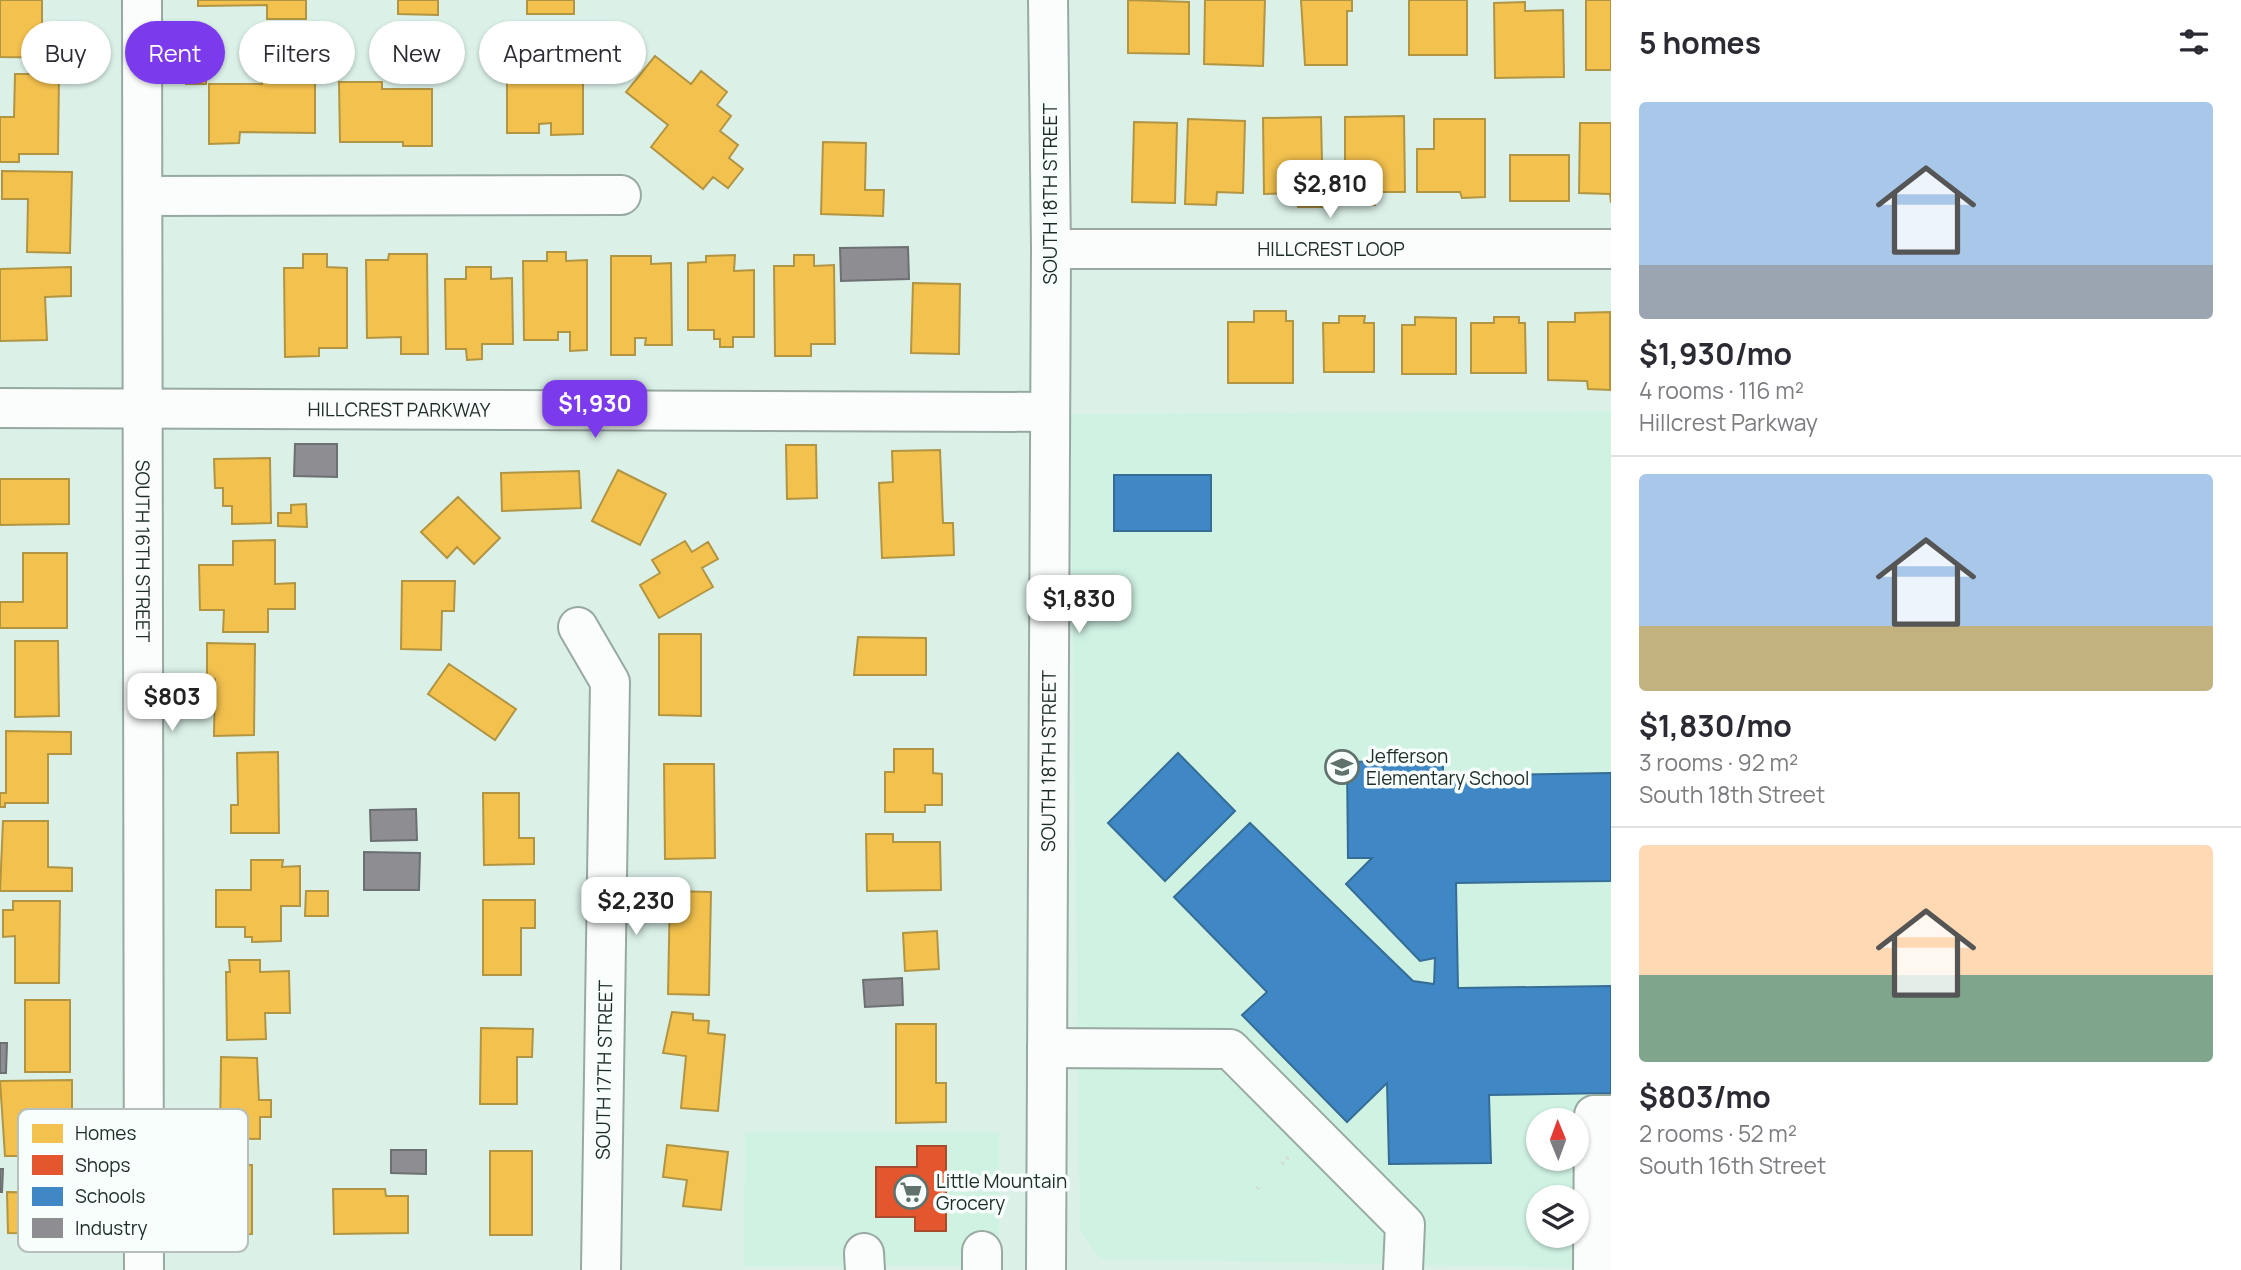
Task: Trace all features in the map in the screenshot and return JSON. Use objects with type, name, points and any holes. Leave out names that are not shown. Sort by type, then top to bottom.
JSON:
[{"type":"street","name":"SOUTH 16TH STREET","points":[[142,0],[143,1109]]},
{"type":"street","name":"SOUTH 18TH STREET","points":[[1046,1270],[1051,249],[1048,0]]},
{"type":"street","points":[[143,196],[621,195]]},
{"type":"street","name":"HILLCREST LOOP","points":[[1051,249],[1611,250]]},
{"type":"street","name":"HILLCREST PARKWAY","points":[[0,408],[1050,412]]},
{"type":"street","name":"SOUTH 17TH STREET","points":[[578,627],[610,682],[601,1270]]},
{"type":"street","points":[[1047,1048],[1230,1049],[1405,1225],[1403,1270]]},
{"type":"street","points":[[1593,1270],[1594,1115],[1611,1115]]},
{"type":"street","name":"SOUTH 16TH STREET","points":[[144,1252],[144,1270]]},
{"type":"shaded area","name":"Jefferson Elementary School","points":[[1611,411],[1611,1268],[1099,1259],[1080,1230],[1070,414]]},
{"type":"shaded area","points":[[745,1132],[999,1132],[999,1265],[744,1266]]},
{"type":"building: Homes","points":[[0,0],[42,0],[42,21],[21,21],[21,57],[0,57]]},
{"type":"building: Homes","points":[[198,0],[306,0],[306,19],[267,19],[267,5],[198,6]]},
{"type":"building: Homes","points":[[398,0],[438,0],[438,15],[398,14]]},
{"type":"building: Homes","points":[[527,0],[574,0],[574,14],[527,14]]},
{"type":"building: Homes","points":[[1128,0],[1189,2],[1189,54],[1128,53]]},
{"type":"building: Homes","points":[[1205,0],[1265,0],[1263,66],[1204,64]]},
{"type":"building: Homes","points":[[1301,0],[1352,0],[1352,11],[1347,11],[1347,65],[1305,65]]},
{"type":"building: Homes","points":[[1409,0],[1467,0],[1467,55],[1409,55]]},
{"type":"building: Homes","points":[[1586,0],[1611,0],[1611,70],[1586,70]]},
{"type":"building: Homes","points":[[1525,2],[1525,11],[1563,10],[1564,77],[1495,78],[1494,3]]},
{"type":"building: Homes","points":[[655,56],[691,84],[701,71],[727,92],[717,105],[731,116],[720,131],[738,145],[729,158],[743,169],[728,188],[713,177],[703,189],[651,147],[668,125],[626,92],[632,84],[646,84],[646,67]]},
{"type":"building: Homes","points":[[15,74],[21,74],[21,84],[59,84],[58,154],[19,154],[19,162],[0,162],[0,117],[14,117]]},
{"type":"building: Homes","points":[[369,82],[382,84],[382,89],[432,89],[432,146],[403,146],[403,142],[340,142],[339,84]]},
{"type":"building: Homes","points":[[209,84],[315,84],[315,133],[240,132],[239,143],[209,144]]},
{"type":"building: Homes","points":[[507,84],[583,84],[583,134],[551,135],[551,123],[539,124],[539,133],[507,133]]},
{"type":"building: Homes","points":[[1404,116],[1405,192],[1375,192],[1375,205],[1345,205],[1345,117]]},
{"type":"building: Homes","points":[[1321,117],[1323,207],[1298,207],[1298,193],[1264,194],[1263,118]]},
{"type":"building: Homes","points":[[1188,119],[1245,121],[1243,193],[1217,192],[1216,205],[1185,204]]},
{"type":"building: Homes","points":[[1434,119],[1485,119],[1485,197],[1462,198],[1460,192],[1417,192],[1417,149],[1434,149]]},
{"type":"building: Homes","points":[[1134,122],[1177,123],[1175,203],[1132,202]]},
{"type":"building: Homes","points":[[1580,123],[1611,123],[1611,203],[1610,194],[1579,193]]},
{"type":"building: Homes","points":[[823,142],[866,143],[865,190],[884,190],[883,216],[821,214]]},
{"type":"building: Homes","points":[[1510,155],[1569,155],[1569,201],[1510,201]]},
{"type":"building: Homes","points":[[2,171],[72,172],[70,253],[27,252],[28,199],[2,199]]},
{"type":"building: Homes","points":[[547,252],[566,252],[566,261],[587,260],[587,350],[570,351],[570,332],[558,332],[558,340],[524,340],[523,261],[547,261]]},
{"type":"building: Homes","points":[[303,254],[327,254],[327,267],[347,268],[347,348],[319,348],[319,356],[285,357],[284,268],[303,268]]},
{"type":"building: Homes","points":[[389,254],[427,254],[428,354],[401,354],[401,337],[367,338],[366,260],[388,260]]},
{"type":"building: Homes","points":[[735,255],[734,271],[754,270],[754,337],[733,337],[733,347],[720,347],[720,339],[714,339],[714,330],[688,330],[688,263],[706,262],[706,256]]},
{"type":"building: Homes","points":[[794,255],[814,255],[814,266],[834,265],[835,344],[811,344],[811,356],[775,356],[774,266],[794,266]]},
{"type":"building: Homes","points":[[611,256],[651,256],[651,264],[671,263],[672,345],[645,345],[646,338],[635,338],[635,355],[611,355]]},
{"type":"building: Homes","points":[[71,267],[71,296],[45,297],[47,340],[0,341],[0,269]]},
{"type":"building: Homes","points":[[466,267],[491,267],[491,279],[512,278],[513,344],[482,344],[482,359],[467,360],[466,349],[446,349],[445,279],[466,279]]},
{"type":"building: Homes","points":[[913,283],[960,284],[959,354],[911,353]]},
{"type":"building: Homes","points":[[1254,311],[1286,311],[1286,321],[1293,321],[1293,383],[1228,383],[1228,322],[1254,322]]},
{"type":"building: Homes","points":[[1610,312],[1610,390],[1588,389],[1587,381],[1548,380],[1548,322],[1575,322],[1575,313]]},
{"type":"building: Homes","points":[[1339,316],[1365,316],[1364,323],[1374,323],[1374,372],[1324,372],[1323,323],[1339,323]]},
{"type":"building: Homes","points":[[1415,317],[1456,318],[1456,374],[1402,374],[1402,325],[1415,325]]},
{"type":"building: Homes","points":[[1494,317],[1519,317],[1519,323],[1525,323],[1526,373],[1471,373],[1471,323],[1494,323]]},
{"type":"building: Homes","points":[[786,445],[816,445],[817,498],[787,499]]},
{"type":"building: Homes","points":[[940,450],[943,523],[953,523],[954,555],[882,558],[879,483],[893,482],[892,451]]},
{"type":"building: Homes","points":[[270,458],[271,523],[232,524],[232,506],[223,506],[223,488],[215,488],[214,459]]},
{"type":"building: Homes","points":[[618,470],[666,494],[640,545],[592,521]]},
{"type":"building: Homes","points":[[579,471],[581,508],[502,511],[501,473]]},
{"type":"building: Homes","points":[[0,479],[69,479],[69,524],[0,525]]},
{"type":"building: Homes","points":[[458,497],[500,538],[474,564],[457,547],[447,558],[421,532]]},
{"type":"building: Homes","points":[[306,504],[307,527],[278,526],[278,513],[291,513],[291,505]]},
{"type":"building: Homes","points":[[275,540],[275,584],[295,583],[295,609],[268,609],[268,632],[223,632],[224,610],[200,610],[199,565],[233,565],[233,541]]},
{"type":"building: Homes","points":[[685,541],[692,552],[708,542],[718,559],[702,568],[713,587],[659,618],[640,585],[660,573],[652,560]]},
{"type":"building: Homes","points":[[23,553],[67,553],[67,628],[0,628],[0,602],[23,602]]},
{"type":"building: Homes","points":[[402,581],[455,581],[454,611],[442,611],[441,650],[401,649]]},
{"type":"building: Homes","points":[[659,634],[701,634],[701,716],[659,715]]},
{"type":"building: Homes","points":[[858,637],[926,638],[926,675],[854,675]]},
{"type":"building: Homes","points":[[15,641],[58,641],[59,716],[15,717]]},
{"type":"building: Homes","points":[[207,643],[255,644],[254,735],[214,736],[215,679],[207,680]]},
{"type":"building: Homes","points":[[449,664],[516,709],[495,740],[428,694]]},
{"type":"building: Homes","points":[[6,731],[71,732],[71,754],[48,754],[48,803],[5,803],[5,807],[0,807],[0,793],[6,793]]},
{"type":"building: Homes","points":[[894,749],[933,749],[933,773],[942,774],[942,805],[925,805],[925,812],[885,812],[885,772],[894,772]]},
{"type":"building: Homes","points":[[278,752],[279,833],[231,833],[231,805],[238,805],[237,753]]},
{"type":"building: Homes","points":[[664,764],[714,764],[715,858],[665,859]]},
{"type":"building: Homes","points":[[483,793],[519,793],[519,838],[534,838],[534,864],[484,865]]},
{"type":"building: Homes","points":[[3,821],[48,821],[48,867],[72,868],[72,891],[0,891]]},
{"type":"building: Homes","points":[[866,834],[893,834],[893,842],[940,842],[941,890],[867,891]]},
{"type":"building: Homes","points":[[251,860],[283,860],[282,867],[300,866],[300,906],[281,906],[281,941],[252,942],[252,937],[245,937],[245,927],[216,927],[216,890],[251,890]]},
{"type":"building: Homes","points":[[306,891],[328,891],[328,916],[305,916]]},
{"type":"building: Homes","points":[[670,891],[711,892],[709,995],[668,994]]},
{"type":"building: Homes","points":[[483,900],[535,900],[535,928],[521,928],[521,975],[483,975]]},
{"type":"building: Homes","points":[[13,901],[60,901],[59,983],[15,983],[15,936],[3,937],[3,910],[13,910]]},
{"type":"building: Homes","points":[[937,931],[939,969],[905,971],[903,933]]},
{"type":"building: Homes","points":[[229,960],[260,960],[260,972],[289,971],[290,1013],[265,1013],[266,1039],[227,1040],[226,972],[230,972]]},
{"type":"building: Homes","points":[[25,1000],[70,1000],[70,1072],[25,1072]]},
{"type":"building: Homes","points":[[672,1012],[693,1014],[693,1020],[709,1021],[708,1033],[725,1035],[718,1111],[681,1108],[686,1056],[663,1053]]},
{"type":"building: Homes","points":[[896,1024],[936,1024],[936,1083],[946,1083],[946,1122],[896,1123]]},
{"type":"building: Homes","points":[[481,1028],[533,1029],[532,1057],[517,1057],[517,1104],[480,1104]]},
{"type":"building: Homes","points":[[221,1057],[257,1058],[259,1100],[271,1100],[271,1117],[260,1117],[260,1139],[248,1139],[248,1109],[220,1109]]},
{"type":"building: Homes","points":[[72,1080],[72,1109],[18,1109],[18,1156],[5,1156],[0,1081]]},
{"type":"building: Homes","points":[[667,1145],[728,1152],[721,1210],[683,1206],[687,1180],[663,1177]]},
{"type":"building: Homes","points":[[490,1151],[532,1151],[532,1235],[490,1235]]},
{"type":"building: Homes","points":[[248,1165],[252,1165],[252,1234],[248,1234]]},
{"type":"building: Homes","points":[[333,1189],[385,1189],[386,1196],[408,1196],[408,1233],[334,1234]]},
{"type":"building: Homes","points":[[7,1192],[18,1192],[18,1233],[8,1233]]},
{"type":"building: Shops","name":"Little Mountain Grocery","points":[[917,1146],[946,1146],[946,1231],[915,1231],[915,1217],[876,1217],[876,1167],[917,1167]]},
{"type":"building: Schools","points":[[1114,475],[1211,475],[1211,531],[1114,531]]},
{"type":"building: Schools","points":[[1178,753],[1235,811],[1165,881],[1108,823]]},
{"type":"building: Schools","points":[[1443,760],[1443,776],[1611,773],[1611,881],[1456,883],[1458,988],[1611,986],[1611,1093],[1489,1095],[1491,1163],[1389,1164],[1387,1083],[1347,1122],[1242,1015],[1267,992],[1174,897],[1250,823],[1413,981],[1434,984],[1435,958],[1420,961],[1346,884],[1372,858],[1348,858],[1347,762]]},
{"type":"building: Industry","points":[[908,247],[909,279],[841,281],[840,248]]},
{"type":"building: Industry","points":[[295,444],[337,444],[337,477],[294,476]]},
{"type":"building: Industry","points":[[416,809],[417,840],[371,841],[370,810]]},
{"type":"building: Industry","points":[[364,852],[420,853],[419,890],[364,890]]},
{"type":"building: Industry","points":[[902,978],[903,1005],[865,1007],[863,980]]},
{"type":"building: Industry","points":[[0,1043],[7,1043],[6,1073],[0,1073]]},
{"type":"building: Industry","points":[[391,1150],[426,1150],[426,1174],[391,1173]]},
{"type":"building: Industry","points":[[0,1169],[3,1169],[2,1192],[0,1192]]},
{"type":"place","name":"Jefferson Elementary School","points":[[1342,767]]},
{"type":"place","name":"Little Mountain Grocery","points":[[911,1192]]}]
